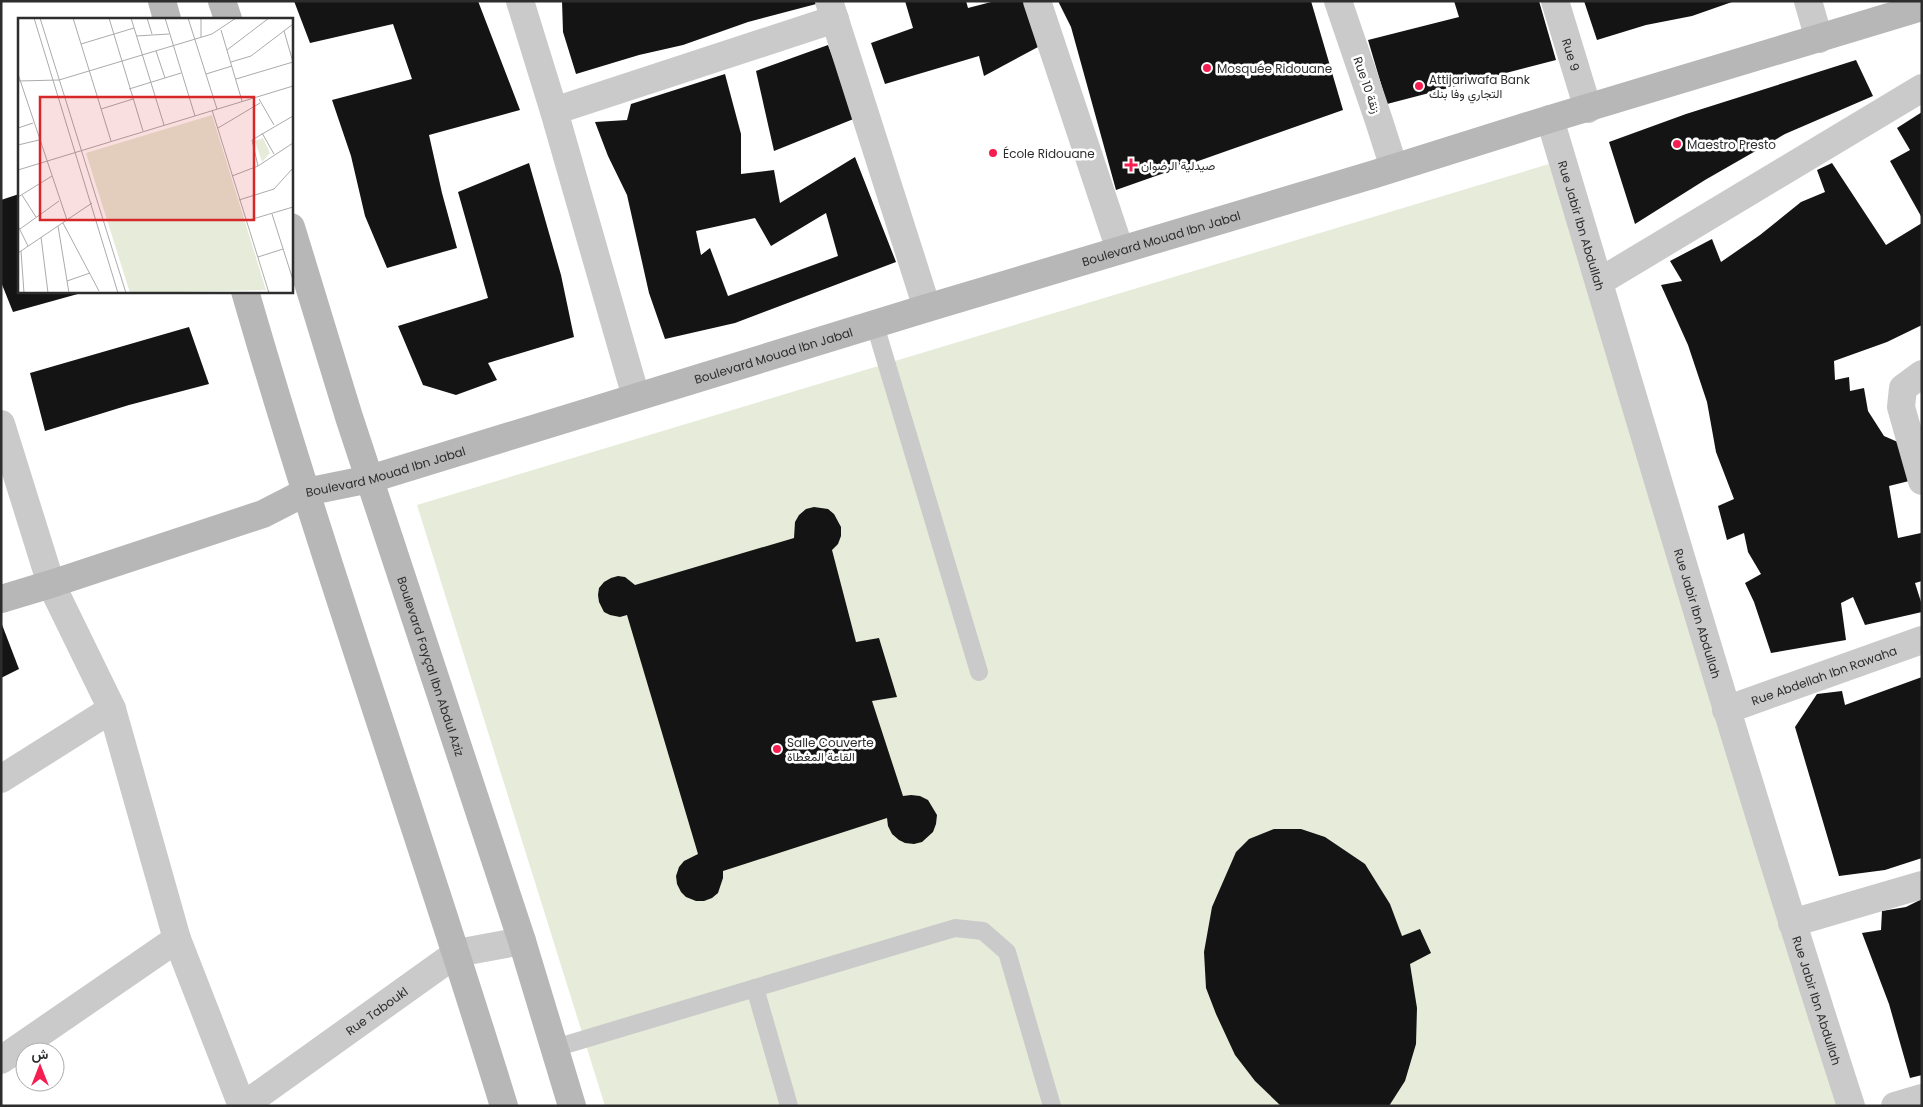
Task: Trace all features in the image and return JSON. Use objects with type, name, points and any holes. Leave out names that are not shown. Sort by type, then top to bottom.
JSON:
[{"type":"main road","points":[[162,1],[167,18]]},
{"type":"main road","points":[[222,1],[228,18]]},
{"type":"main road","name":"Boulevard Mouad Ibn Jabal","points":[[1,599],[263,514],[306,492],[370,479],[927,308],[1922,7]]},
{"type":"main road","name":"Boulevard Fayçal Ibn Abdul Aziz","points":[[292,230],[370,479],[522,941],[572,1106]]},
{"type":"main road","points":[[245,292],[284,424],[457,953],[504,1106]]},
{"type":"street","points":[[520,1],[554,111],[636,397]]},
{"type":"street","points":[[1037,1],[1120,250]]},
{"type":"street","name":"Rue 10 زنقة","points":[[1338,1],[1394,168]]},
{"type":"street","name":"Rue 9","points":[[1555,1],[1588,109]]},
{"type":"street","points":[[1808,1],[1819,39]]},
{"type":"street","points":[[554,111],[832,10],[927,308]]},
{"type":"street","points":[[1599,282],[1922,88]]},
{"type":"street","name":"Rue Jabir Ibn Abdullah","points":[[1550,119],[1726,710],[1851,1106]]},
{"type":"street","points":[[1922,374],[1903,388],[1901,407],[1922,481]]},
{"type":"street","points":[[1,424],[51,584],[112,709],[177,939],[243,1106]]},
{"type":"street","name":"Rue Abdellah Ibn Rawaha","points":[[1726,710],[1922,640]]},
{"type":"street","points":[[1,779],[112,709]]},
{"type":"street","points":[[1792,923],[1922,885]]},
{"type":"street","points":[[1,1060],[177,939]]},
{"type":"street","name":"Rue Taboukl","points":[[243,1106],[457,953],[522,941]]},
{"type":"street","points":[[1895,1106],[1922,1098]]},
{"type":"lane","points":[[875,324],[979,672]]},
{"type":"lane","points":[[555,1048],[955,928],[983,931],[1007,952],[1052,1106]]},
{"type":"lane","points":[[755,988],[789,1106]]},
{"type":"green space","points":[[1549,164],[1840,1106],[605,1106],[417,505]]},
{"type":"building","points":[[294,1],[478,1],[520,110],[429,135],[457,248],[387,268],[365,216],[351,156],[332,100],[412,79],[393,24],[310,43]]},
{"type":"building","points":[[562,1],[819,1],[820,3],[748,22],[683,45],[639,55],[576,74],[563,32]]},
{"type":"building","points":[[905,1],[966,1],[968,8],[995,1],[1028,1],[1038,47],[984,76],[979,56],[885,84],[871,43],[913,28]]},
{"type":"building","name":"Mosquée Ridouane","points":[[1058,1],[1311,1],[1343,110],[1116,190],[1071,27]]},
{"type":"building","points":[[1454,1],[1539,1],[1556,60],[1387,104],[1368,40],[1459,17]]},
{"type":"building","points":[[1584,1],[1732,2],[1692,16],[1646,25],[1597,40]]},
{"type":"building","points":[[828,45],[856,118],[774,151],[756,71]]},
{"type":"building","points":[[1856,60],[1873,96],[1785,134],[1705,180],[1635,224],[1609,142],[1686,114]]},
{"type":"building","points":[[725,74],[741,134],[741,174],[774,170],[780,203],[855,157],[896,262],[735,323],[665,339],[649,293],[627,195],[608,156],[595,122],[627,120],[631,104]],"holes":[[[826,213],[838,256],[728,296],[710,248],[701,255],[696,231],[755,218],[771,246]]]},
{"type":"building","points":[[1922,112],[1922,218],[1890,161],[1910,150],[1897,128]]},
{"type":"building","points":[[529,163],[561,275],[574,337],[488,363],[497,380],[456,395],[423,385],[398,326],[488,298],[458,192]]},
{"type":"building","points":[[1832,163],[1886,245],[1922,223],[1922,325],[1887,342],[1834,361],[1835,380],[1849,377],[1850,391],[1864,388],[1868,411],[1884,436],[1900,443],[1909,481],[1889,486],[1898,538],[1921,533],[1922,535],[1922,581],[1915,583],[1922,605],[1922,612],[1865,625],[1853,597],[1841,603],[1846,640],[1771,653],[1754,602],[1745,583],[1761,574],[1748,552],[1744,533],[1727,540],[1718,506],[1734,499],[1716,452],[1707,402],[1688,345],[1661,285],[1682,281],[1670,261],[1712,239],[1721,262],[1760,235],[1801,202],[1825,192],[1817,170]]},
{"type":"building","points":[[18,194],[18,292],[85,292],[13,312],[1,282],[1,200]]},
{"type":"building","points":[[189,327],[209,384],[129,405],[45,431],[30,373]]},
{"type":"building","name":"Salle Couverte القاعة المغطاة","points":[[814,507],[828,509],[834,514],[841,527],[841,536],[838,544],[832,550],[856,642],[879,638],[897,697],[872,701],[903,796],[920,796],[928,800],[937,815],[936,824],[933,832],[922,842],[914,844],[905,843],[892,834],[887,818],[723,871],[723,878],[718,893],[704,901],[696,901],[686,897],[677,884],[676,876],[679,867],[684,861],[698,854],[627,615],[620,617],[604,612],[599,602],[599,588],[604,582],[618,576],[625,577],[635,585],[794,538],[795,522],[799,515],[806,509]]},
{"type":"building","points":[[1,622],[19,669],[1,678]]},
{"type":"building","points":[[1922,677],[1922,858],[1885,870],[1839,876],[1795,727],[1817,694],[1842,691],[1845,705]]},
{"type":"building","points":[[1274,829],[1301,829],[1325,837],[1365,864],[1390,904],[1402,936],[1420,929],[1431,953],[1410,964],[1417,1008],[1416,1044],[1405,1081],[1389,1106],[1281,1106],[1255,1081],[1235,1055],[1216,1014],[1206,988],[1204,952],[1212,907],[1236,852],[1249,839]]},
{"type":"building","points":[[1922,899],[1922,1075],[1910,1078],[1889,1004],[1862,933],[1881,930],[1882,911],[1906,907]]},
{"type":"place","name":"Mosquée Ridouane","points":[[1207,68]]},
{"type":"place","name":"Attijariwafa Bank التجاري وفا بنك","points":[[1419,86]]},
{"type":"place","name":"Maestro Presto","points":[[1677,144]]},
{"type":"place","name":"École Ridouane","points":[[993,153]]},
{"type":"place","name":"صيدلية الرضوان","points":[[1131,165]]},
{"type":"place","name":"Salle Couverte القاعة المغطاة","points":[[777,749]]}]
